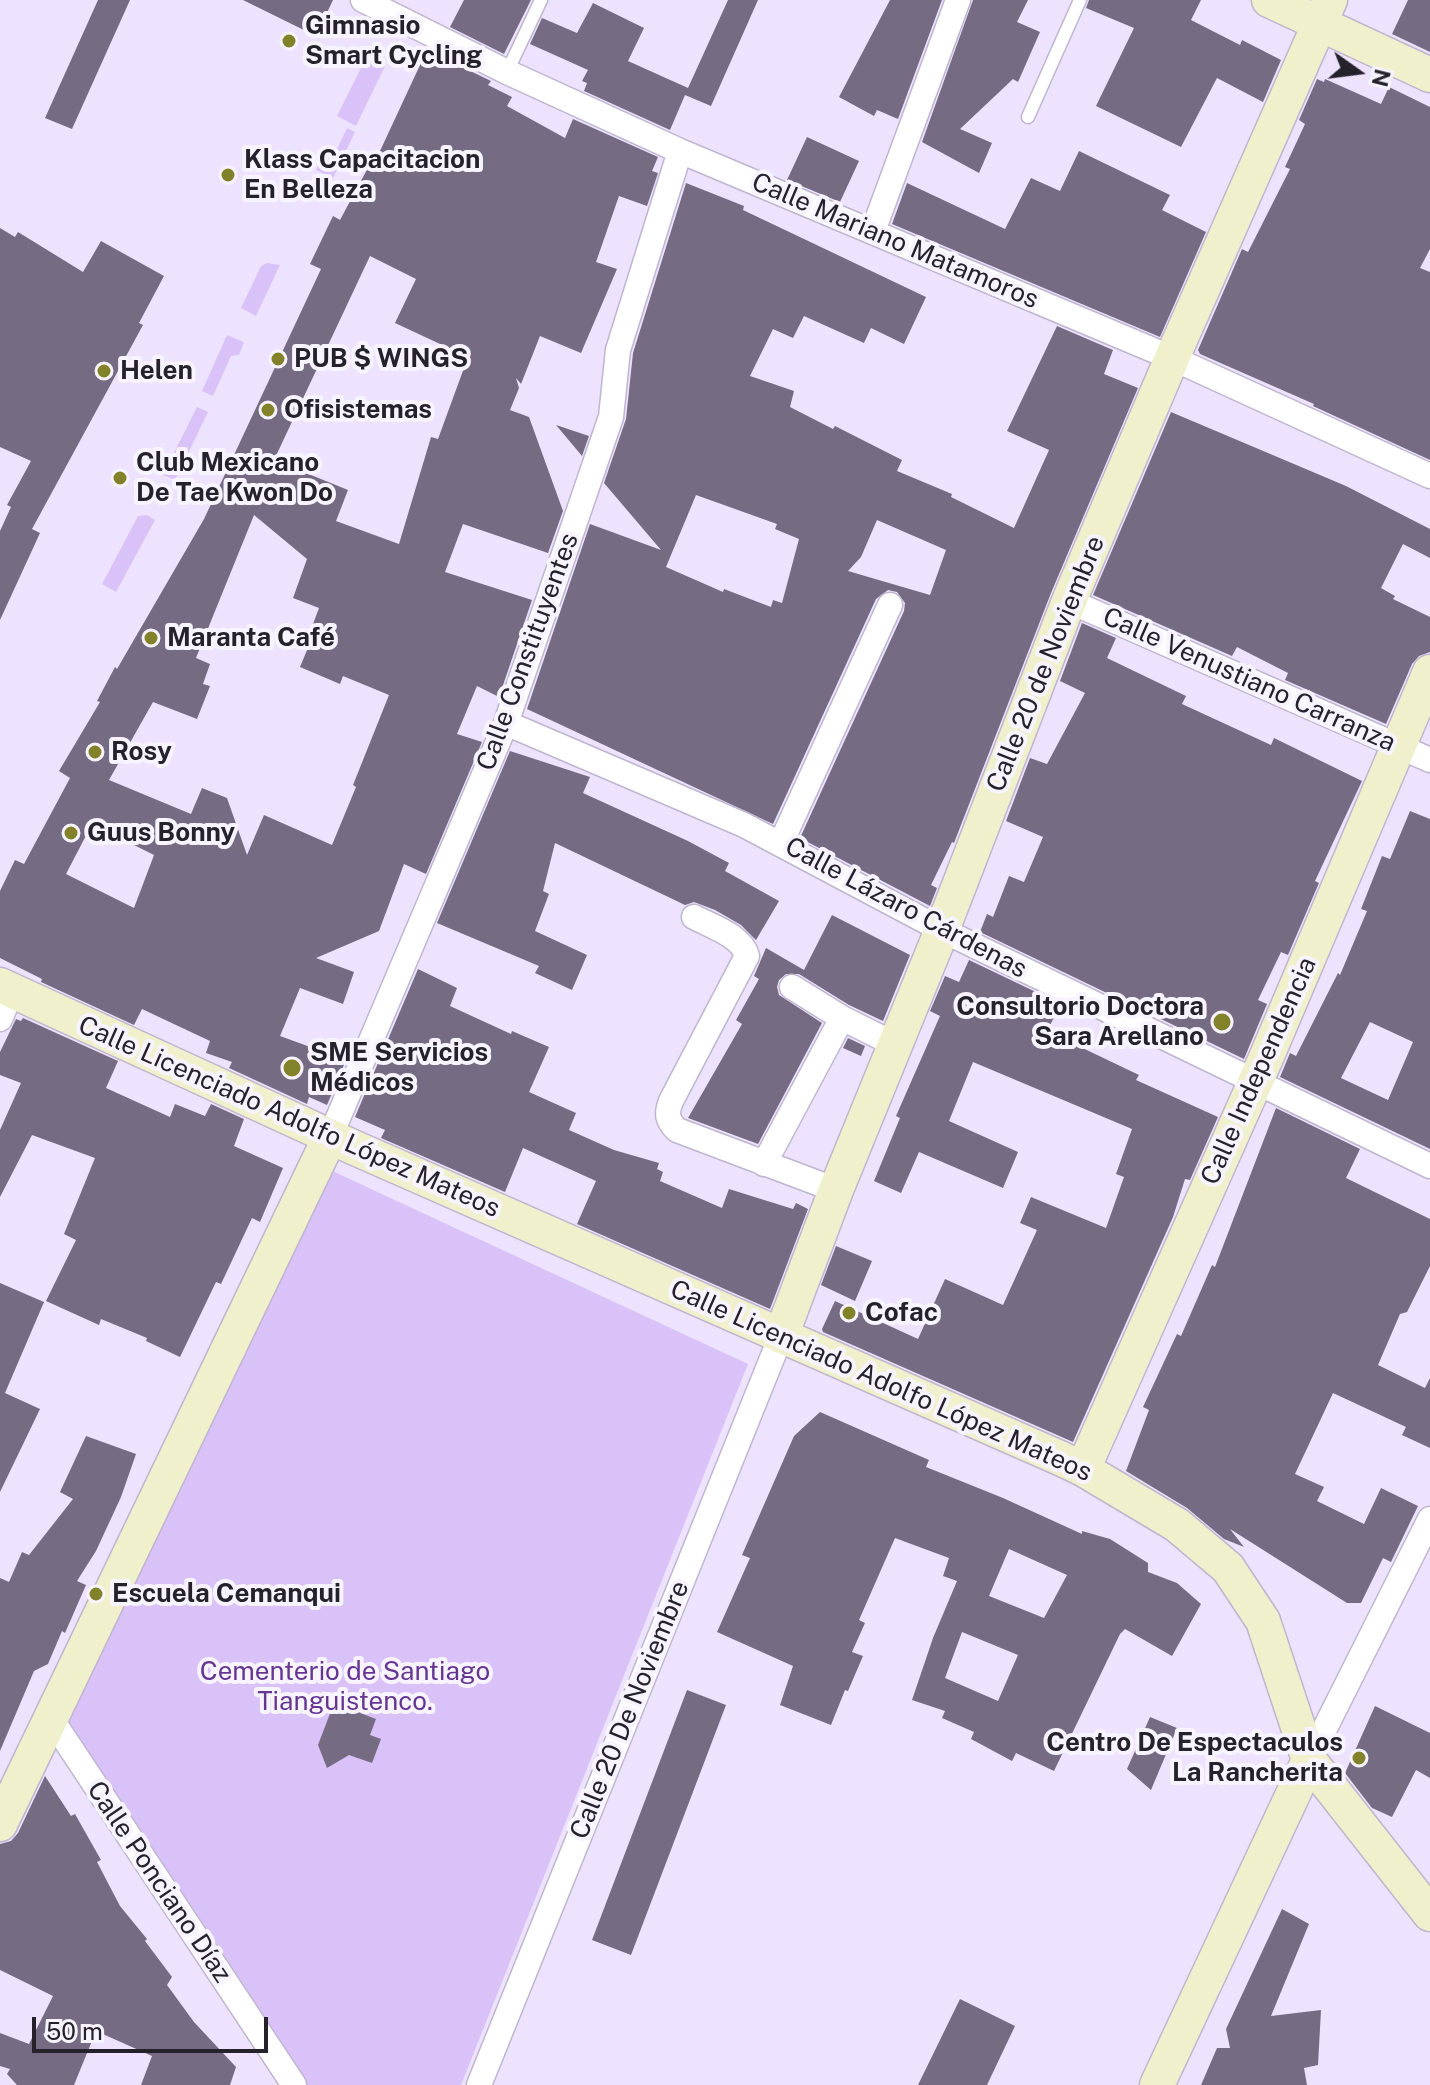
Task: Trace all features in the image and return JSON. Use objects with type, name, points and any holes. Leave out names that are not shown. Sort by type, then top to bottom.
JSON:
[{"type":"main road","points":[[1269,0],[1325,12],[1430,75]]},
{"type":"main road","name":"Calle 20 de Noviembre","points":[[781,1336],[1069,601],[1325,12]]},
{"type":"main road","name":"Calle Independencia","points":[[1083,1469],[1255,1083],[1430,672]]},
{"type":"main road","name":"Calle Licenciado Adolfo López Mateos","points":[[4,999],[330,1137],[1083,1469],[1177,1525],[1228,1568],[1263,1621],[1309,1760],[1430,1914]]},
{"type":"main road","points":[[0,1824],[330,1137]]},
{"type":"main road","points":[[1157,2085],[1309,1760]]},
{"type":"street","name":"Calle Mariano Matamoros","points":[[363,0],[507,72],[680,151],[1172,358],[1430,476]]},
{"type":"street","points":[[873,231],[958,0]]},
{"type":"street","name":"Calle Constituyentes","points":[[330,1137],[506,723],[611,417],[618,350],[680,151]]},
{"type":"street","name":"Calle Venustiano Carranza","points":[[1069,601],[1430,760]]},
{"type":"street","points":[[781,843],[890,605]]},
{"type":"street","name":"Calle Lázaro Cárdenas","points":[[506,723],[781,843],[942,930],[1430,1166]]},
{"type":"street","points":[[694,917],[738,942],[747,956],[671,1101],[667,1112],[669,1122],[677,1130],[836,1190]]},
{"type":"street","points":[[792,987],[842,1018],[896,1045]]},
{"type":"street","points":[[764,1164],[842,1018]]},
{"type":"street","name":"Calle 20 De Noviembre","points":[[479,2085],[781,1336]]},
{"type":"street","points":[[1309,1760],[1430,1519]]},
{"type":"street","name":"Calle Ponciano Díaz","points":[[52,1720],[294,2085]]},
{"type":"lane","points":[[507,72],[541,0]]},
{"type":"lane","points":[[1028,117],[1080,0]]},
{"type":"green space","points":[[373,60],[385,66],[356,126],[337,116],[362,66]]},
{"type":"green space","points":[[347,128],[355,132],[333,178],[316,170],[321,159],[338,147]]},
{"type":"green space","points":[[267,263],[280,265],[256,316],[241,308],[261,266]]},
{"type":"green space","points":[[227,335],[244,342],[239,355],[231,356],[213,396],[202,391]]},
{"type":"green space","points":[[197,407],[208,412],[175,480],[163,475]]},
{"type":"green space","points":[[147,515],[155,520],[116,592],[102,584],[138,516]]},
{"type":"green space","name":"Cementerio de Santiago Tianguistenco.","points":[[313,1162],[748,1364],[461,2085],[305,2085],[61,1724]]},
{"type":"building","points":[[98,0],[130,0],[72,129],[45,118]]},
{"type":"building","points":[[243,0],[333,0],[316,36]]},
{"type":"building","points":[[464,0],[531,0],[504,54],[450,27]]},
{"type":"building","points":[[728,0],[758,0],[711,106],[685,95],[670,130],[584,91],[587,83],[582,81],[588,70],[530,44],[542,18],[577,33],[593,3],[644,28],[628,61],[688,88]]},
{"type":"building","points":[[890,0],[942,0],[898,119],[877,110],[874,116],[839,97]]},
{"type":"building","points":[[973,0],[1028,0],[1017,22],[1040,32],[1018,82],[1013,79],[960,129],[992,143],[979,173],[922,142]]},
{"type":"building","points":[[1089,0],[1201,0],[1191,20],[1240,45],[1242,40],[1281,60],[1263,102],[1217,78],[1181,147],[1096,106],[1134,28],[1086,8]]},
{"type":"building","points":[[1408,0],[1430,0],[1430,52],[1392,34]]},
{"type":"building","points":[[427,50],[491,81],[488,85],[512,97],[507,106],[565,138],[573,119],[658,157],[652,171],[658,173],[647,206],[619,196],[596,262],[617,269],[581,353],[540,336],[521,384],[516,378],[519,388],[510,410],[529,417],[563,511],[548,553],[463,524],[445,572],[532,600],[499,697],[477,686],[457,734],[482,742],[426,874],[404,864],[379,931],[316,958],[354,972],[343,1004],[300,988],[280,1036],[346,1060],[327,1105],[309,1097],[307,1104],[229,1068],[232,1062],[206,1053],[210,1041],[142,1009],[134,1025],[41,982],[42,979],[0,958],[0,891],[15,860],[24,864],[70,778],[59,771],[100,702],[97,701],[115,667],[117,669],[204,519],[321,269],[310,264],[333,216],[340,220],[370,164],[373,166]],"holes":[[[370,256],[416,279],[395,323],[468,357],[438,439],[431,437],[399,544],[336,521],[348,490],[274,460]],[[254,515],[307,559],[293,598],[319,608],[313,624],[317,626],[300,667],[340,684],[343,676],[389,695],[332,845],[264,815],[247,855],[227,798],[202,788],[191,814],[109,780],[153,702],[197,719],[210,686],[203,684],[210,664],[196,658]],[[92,824],[154,855],[134,908],[66,874]]]},
{"type":"building","points":[[1317,79],[1324,82],[1325,79],[1381,104],[1389,87],[1430,107],[1430,249],[1420,268],[1430,272],[1430,460],[1200,354],[1198,350],[1242,249],[1248,252],[1290,169],[1285,167],[1305,124],[1299,120]]},
{"type":"building","points":[[807,137],[859,161],[840,202],[787,180]]},
{"type":"building","points":[[1079,151],[1170,195],[1162,210],[1206,232],[1160,337],[892,224],[907,183],[1005,229],[1031,178],[1060,191]]},
{"type":"building","points":[[686,183],[744,206],[743,210],[926,297],[904,344],[871,328],[864,343],[804,316],[793,338],[773,329],[750,376],[794,391],[790,407],[902,460],[897,471],[952,494],[951,497],[1014,528],[1049,450],[1007,431],[1057,326],[1113,350],[1104,374],[1138,388],[1051,593],[954,843],[931,885],[937,888],[930,906],[800,838],[904,611],[905,603],[897,592],[888,590],[876,599],[773,824],[527,709],[590,524],[661,550],[604,483],[626,419],[633,353]],"holes":[[[696,495],[777,524],[775,529],[799,539],[782,603],[773,600],[771,607],[724,589],[723,592],[666,567]],[[877,520],[946,550],[930,595],[848,571],[861,557]]]},
{"type":"building","points":[[0,228],[15,237],[18,232],[83,272],[101,241],[164,276],[139,323],[143,325],[32,529],[40,533],[0,620],[0,531],[11,507],[7,505],[31,461],[0,447]]},
{"type":"building","points":[[1171,412],[1346,486],[1430,529],[1430,558],[1403,544],[1381,588],[1395,596],[1393,599],[1430,617],[1430,652],[1419,656],[1412,664],[1386,724],[1285,680],[1288,673],[1237,647],[1232,656],[1093,595]]},
{"type":"building","points":[[556,425],[589,436],[582,456]]},
{"type":"building","points":[[1082,623],[1116,638],[1107,658],[1186,696],[1182,704],[1271,745],[1274,738],[1362,781],[1315,881],[1319,883],[1288,955],[1281,952],[1258,1000],[1267,1004],[1244,1059],[980,932],[987,914],[993,917],[1009,876],[1024,882],[1043,837],[1006,821],[1030,758],[1047,764],[1085,693],[1060,681]]},
{"type":"building","points":[[510,751],[590,777],[583,793],[729,863],[725,871],[779,901],[756,940],[741,925],[715,910],[694,902],[685,905],[555,843],[543,891],[549,894],[535,931],[587,955],[572,990],[535,973],[539,966],[437,923]]},
{"type":"building","points":[[1410,811],[1430,819],[1430,1149],[1280,1077],[1290,1053],[1296,1056],[1338,973],[1340,975],[1367,911],[1361,909],[1382,856],[1390,859]],"holes":[[[1370,1022],[1413,1042],[1388,1100],[1341,1078]]]},
{"type":"building","points":[[832,915],[910,955],[883,1021],[849,1005],[799,974],[786,974],[779,980],[779,995],[822,1023],[758,1144],[688,1118],[742,1024],[736,1020],[759,979],[754,976],[766,948],[804,970]]},
{"type":"building","points":[[969,960],[1061,1004],[1047,1031],[1139,1075],[1136,1080],[1218,1117],[1190,1180],[1185,1179],[1173,1217],[1073,1442],[822,1329],[835,1301],[918,1339],[945,1279],[1003,1305],[1037,1230],[1020,1223],[1031,1197],[1106,1228],[1124,1177],[1116,1174],[1132,1129],[973,1062],[949,1121],[1018,1152],[1003,1188],[919,1152],[901,1193],[874,1181],[900,1118],[896,1116],[940,1016],[930,1011],[945,976],[959,982]]},
{"type":"building","points":[[418,969],[457,988],[450,1006],[511,1034],[512,1031],[549,1047],[529,1092],[576,1113],[569,1130],[614,1150],[659,1163],[657,1169],[663,1172],[660,1181],[722,1208],[729,1189],[793,1209],[796,1203],[808,1209],[770,1309],[577,1224],[596,1181],[523,1148],[505,1192],[381,1138],[385,1130],[355,1117]]},
{"type":"building","points":[[23,1018],[118,1061],[106,1088],[170,1117],[175,1104],[205,1116],[211,1104],[244,1119],[234,1146],[283,1168],[260,1222],[252,1218],[221,1284],[216,1282],[180,1357],[146,1341],[147,1338],[101,1319],[99,1325],[46,1301],[76,1240],[64,1234],[95,1158],[32,1135],[0,1197],[0,1130],[21,1083],[0,1075],[0,1052],[16,1019],[21,1021]]},
{"type":"building","points":[[848,1038],[865,1046],[861,1056],[843,1048]]},
{"type":"building","points":[[1276,1108],[1360,1149],[1346,1178],[1430,1219],[1430,1266],[1407,1312],[1400,1314],[1378,1365],[1425,1388],[1430,1378],[1430,1448],[1402,1435],[1406,1427],[1333,1393],[1295,1474],[1324,1487],[1317,1501],[1364,1524],[1381,1488],[1418,1506],[1391,1562],[1383,1558],[1361,1603],[1347,1603],[1230,1529],[1244,1547],[1224,1539],[1187,1508],[1126,1471],[1149,1410],[1143,1407],[1177,1334],[1181,1336],[1212,1265],[1215,1267]]},
{"type":"building","points":[[836,1246],[872,1261],[855,1301],[821,1285]]},
{"type":"building","points":[[0,1283],[44,1302],[5,1393],[40,1409],[0,1492]]},
{"type":"building","points":[[820,1412],[929,1460],[926,1467],[1082,1534],[1082,1531],[1110,1539],[1148,1563],[1148,1572],[1177,1583],[1201,1604],[1172,1656],[1125,1629],[1120,1634],[1054,1771],[1016,1753],[1012,1761],[971,1739],[974,1732],[942,1718],[945,1711],[912,1700],[957,1581],[943,1576],[949,1558],[895,1538],[859,1620],[865,1623],[852,1652],[863,1656],[831,1725],[780,1705],[793,1666],[717,1632],[750,1558],[742,1555],[794,1436]],"holes":[[[1009,1549],[1067,1575],[1044,1618],[989,1596]],[[962,1632],[1018,1655],[998,1701],[945,1678]]]},
{"type":"building","points":[[86,1436],[136,1454],[121,1497],[96,1551],[77,1581],[86,1585],[65,1633],[62,1631],[48,1664],[34,1671],[0,1751],[0,1578],[9,1582],[22,1552],[29,1555],[73,1499],[60,1492]]},
{"type":"building","points":[[687,1690],[726,1705],[631,1955],[592,1940]]},
{"type":"building","points":[[334,1703],[376,1719],[370,1735],[381,1739],[372,1763],[349,1755],[327,1768],[318,1745]]},
{"type":"building","points":[[1375,1706],[1430,1733],[1430,1778],[1416,1770],[1392,1817],[1372,1808],[1345,1773]]},
{"type":"building","points":[[1150,1717],[1177,1728],[1151,1790],[1127,1769]]},
{"type":"building","points":[[45,1776],[71,1816],[75,1814],[101,1860],[97,1862],[120,1906],[172,1977],[167,1985],[194,2022],[236,2067],[230,2085],[141,2085],[152,2056],[96,2031],[74,2085],[17,2085],[7,2074],[10,2069],[0,2066],[0,2033],[29,2044],[53,1996],[0,1970],[0,1844],[11,1841],[18,1833]]},
{"type":"building","points":[[1282,1909],[1309,1924],[1271,2016],[1321,2010],[1318,2065],[1304,2068],[1307,2085],[1201,2085],[1217,2048],[1230,2048],[1226,2029]]},
{"type":"building","points":[[960,1999],[1015,2026],[987,2085],[918,2085]]},
{"type":"place","name":"Gimnasio Smart Cycling","points":[[289,41]]},
{"type":"place","name":"Klass Capacitacion En Belleza","points":[[228,175]]},
{"type":"place","name":"PUB $ WINGS","points":[[278,359]]},
{"type":"place","name":"Helen","points":[[104,371]]},
{"type":"place","name":"Ofisistemas","points":[[268,410]]},
{"type":"place","name":"Club Mexicano De Tae Kwon Do","points":[[120,478]]},
{"type":"place","name":"Maranta Café","points":[[151,638]]},
{"type":"place","name":"Rosy","points":[[95,752]]},
{"type":"place","name":"Guus Bonny","points":[[71,833]]},
{"type":"place","name":"Consultorio Doctora Sara Arellano","points":[[1222,1022]]},
{"type":"place","name":"SME Servicios Médicos","points":[[292,1068]]},
{"type":"place","name":"Cofac","points":[[849,1313]]},
{"type":"place","name":"Escuela Cemanqui","points":[[96,1594]]},
{"type":"place","name":"Centro De Espectaculos La Rancherita","points":[[1359,1758]]}]
